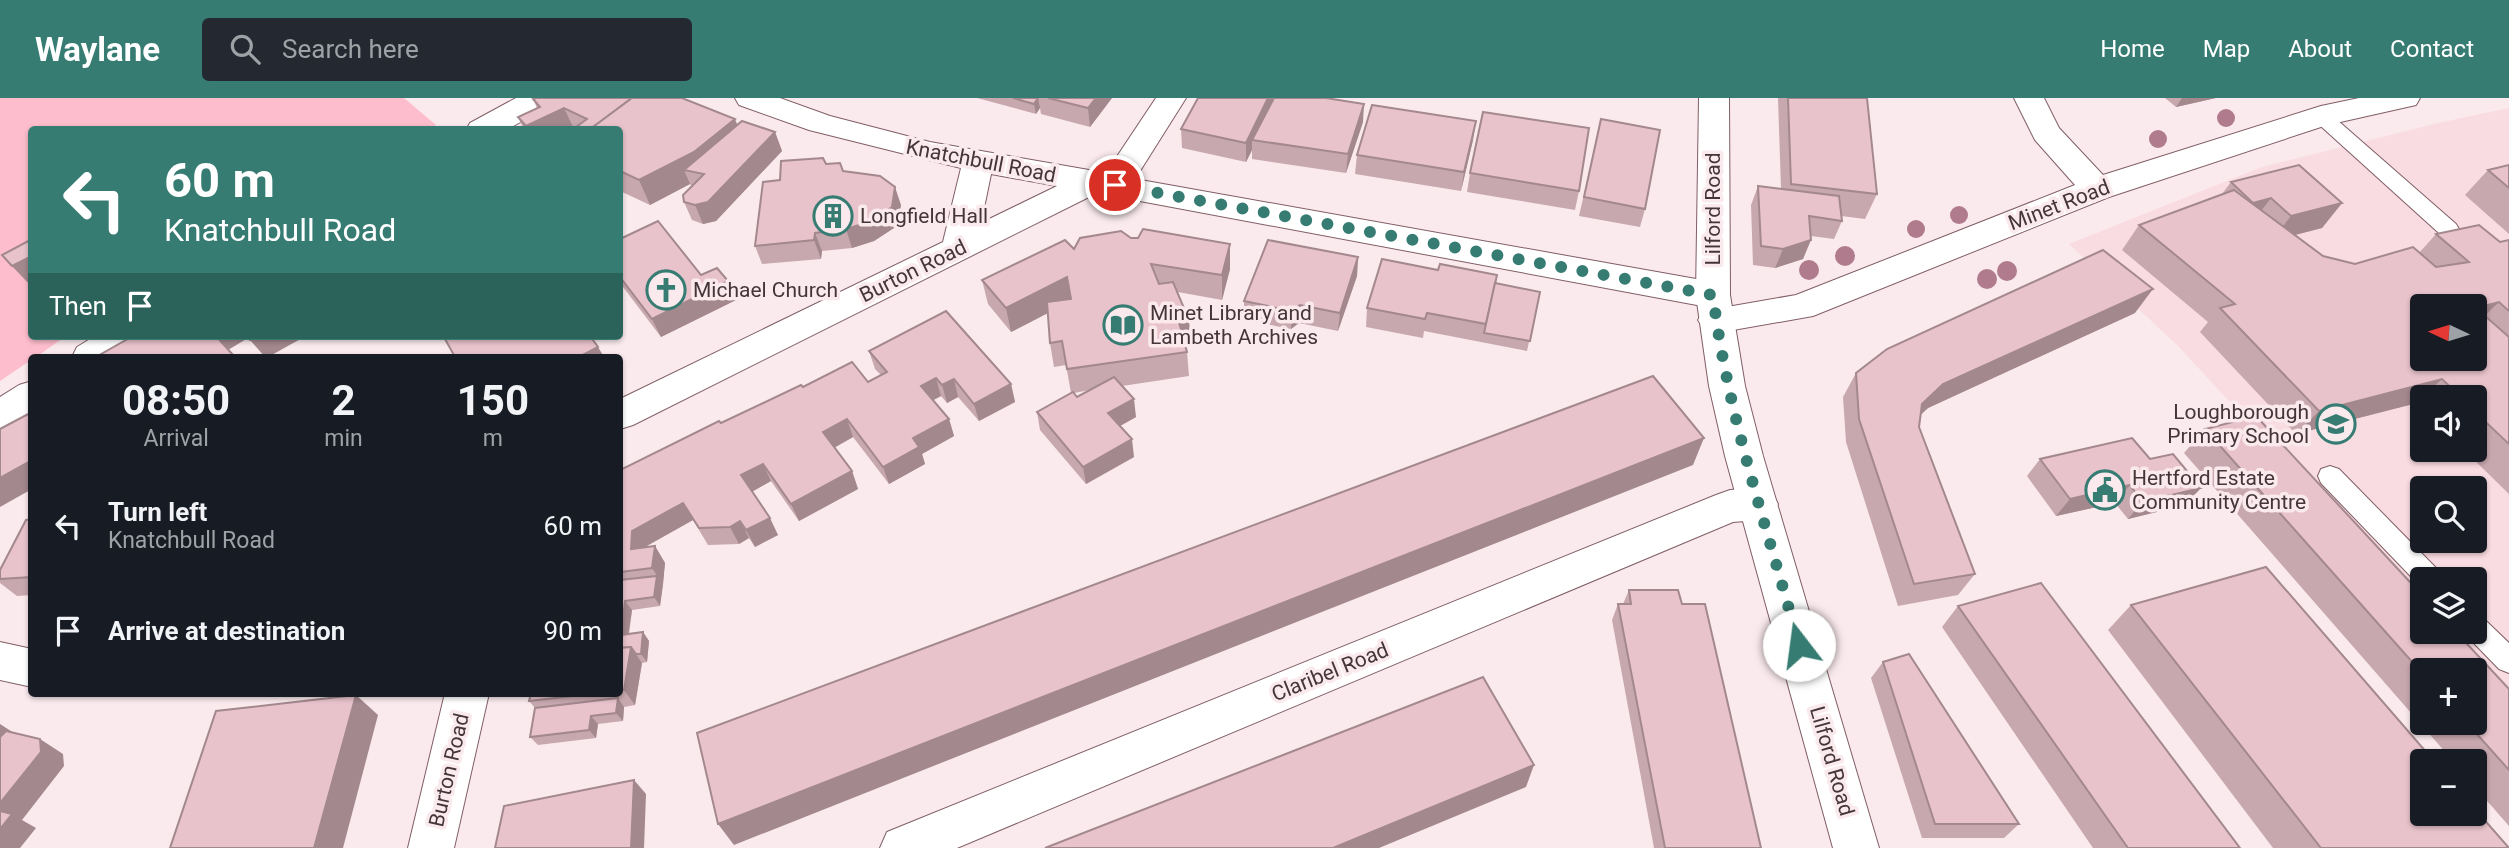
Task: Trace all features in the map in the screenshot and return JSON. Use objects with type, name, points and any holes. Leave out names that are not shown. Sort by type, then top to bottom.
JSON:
[{"type":"street","points":[[488,126],[540,98]]},
{"type":"street","name":"Knatchbull Road","points":[[750,98],[864,136],[978,162],[1104,184],[1715,307]]},
{"type":"street","points":[[1104,184],[1171,98]]},
{"type":"street","name":"Lilford Road","points":[[1714,98],[1715,307],[1727,386],[1856,848]]},
{"type":"street","points":[[2029,98],[2046,133],[2097,189]]},
{"type":"street","name":"Minet Road","points":[[1715,307],[1801,307],[2097,189],[2321,116],[2405,98]]},
{"type":"street","points":[[958,250],[978,162]]},
{"type":"street","name":"Burton Road","points":[[623,414],[958,250],[1104,184]]},
{"type":"street","points":[[95,354],[116,340]]},
{"type":"street","points":[[0,416],[28,398]]},
{"type":"street","name":"Claribel Road","points":[[903,848],[1730,506],[1759,504]]},
{"type":"street","points":[[0,661],[28,667]]},
{"type":"street","name":"Burton Road","points":[[431,848],[466,697]]},
{"type":"lane","points":[[2321,116],[2448,229]]},
{"type":"lane","points":[[2330,476],[2418,567]]},
{"type":"lane","points":[[2487,638],[2509,661]]},
{"type":"shaded area","points":[[0,98],[404,98],[436,125],[28,126],[28,340],[60,340],[40,354],[28,354],[28,362],[0,381]]},
{"type":"shaded area","name":"Loughborough Primary School","points":[[2509,108],[2509,692],[2487,669],[2487,658],[2477,658],[2463,644],[2487,644],[2487,567],[2410,567],[2410,589],[2355,537],[2178,346],[2069,244],[2262,167]]},
{"type":"building","points":[[632,98],[594,126],[577,126],[587,119],[564,108],[526,126],[518,117],[540,107],[533,99]]},
{"type":"building","points":[[632,98],[682,98],[735,119],[694,152],[639,180],[623,172],[623,126],[594,126]]},
{"type":"building","points":[[1013,98],[1038,98],[1034,104]]},
{"type":"building","points":[[1048,98],[1096,98],[1088,108]]},
{"type":"building","points":[[1198,98],[1268,98],[1246,143],[1181,129]]},
{"type":"building","points":[[1274,98],[1326,98],[1364,104],[1348,154],[1252,140]]},
{"type":"building","points":[[1788,98],[1867,98],[1877,194],[1791,184]]},
{"type":"building","points":[[1372,105],[1476,121],[1464,172],[1357,155]]},
{"type":"building","points":[[1483,112],[1589,128],[1579,191],[1470,173]]},
{"type":"building","points":[[1601,119],[1660,130],[1645,209],[1584,197]]},
{"type":"building","points":[[742,121],[775,132],[708,202],[695,205],[684,202],[683,195],[704,174],[684,170]]},
{"type":"building","name":"Longfield Hall","points":[[823,158],[826,164],[840,163],[843,171],[880,176],[895,187],[892,207],[869,222],[846,229],[815,233],[814,240],[755,246],[763,182],[780,180],[781,161]]},
{"type":"building","points":[[2299,165],[2342,203],[2291,216],[2271,198],[2253,203],[2231,182]]},
{"type":"building","points":[[2509,165],[2509,188],[2488,170]]},
{"type":"building","points":[[1758,186],[1839,196],[1842,221],[1809,216],[1811,240],[1783,249],[1761,246]]},
{"type":"building","points":[[2234,190],[2323,256],[2355,264],[2413,247],[2436,267],[2469,262],[2436,234],[2479,225],[2500,242],[2509,240],[2509,311],[2499,302],[2487,305],[2487,294],[2410,294],[2410,371],[2487,371],[2487,318],[2509,337],[2509,444],[2487,423],[2487,385],[2448,385],[2442,379],[2410,385],[2410,387],[2319,411],[2220,308],[2235,304],[2139,225]]},
{"type":"building","name":"Michael Church","points":[[658,221],[701,275],[717,268],[728,281],[652,319],[623,281],[623,238]]},
{"type":"building","name":"Minet Library and Lambeth Archives","points":[[1143,229],[1230,244],[1222,275],[1151,264],[1159,284],[1173,282],[1189,320],[1179,322],[1187,352],[1067,369],[1062,341],[1050,343],[1047,302],[1071,299],[1067,277],[1006,308],[982,280],[1065,240],[1074,249],[1080,238],[1121,231],[1131,238],[1138,238]]},
{"type":"building","points":[[1268,240],[1358,257],[1340,313],[1300,305],[1292,311],[1244,301]]},
{"type":"building","points":[[28,241],[28,258],[12,266],[2,255]]},
{"type":"building","points":[[2103,250],[2153,289],[1943,384],[1922,404],[1919,427],[1975,574],[1914,584],[1859,419],[1856,373],[1887,349]]},
{"type":"building","points":[[1382,259],[1438,270],[1440,264],[1497,275],[1486,324],[1427,313],[1425,319],[1367,308]]},
{"type":"building","points":[[1495,283],[1540,292],[1530,341],[1484,333]]},
{"type":"building","points":[[946,311],[1011,384],[974,404],[954,379],[942,385],[936,378],[921,386],[949,419],[913,438],[919,447],[883,467],[847,419],[823,432],[852,471],[791,504],[763,464],[741,475],[770,518],[746,530],[740,521],[730,527],[699,528],[683,503],[632,531],[631,549],[655,546],[652,568],[623,572],[623,469],[719,421],[721,423],[801,385],[803,387],[852,362],[868,382],[887,372],[869,351]]},
{"type":"building","points":[[126,340],[220,340],[232,354],[101,354]]},
{"type":"building","points":[[446,340],[593,340],[598,347],[585,354],[453,354]]},
{"type":"building","points":[[1653,376],[1704,438],[718,824],[697,733]]},
{"type":"building","points":[[1114,377],[1134,399],[1108,413],[1132,439],[1083,467],[1037,412],[1073,392],[1077,397]]},
{"type":"building","points":[[28,414],[28,462],[0,478],[0,429]]},
{"type":"building","points":[[2256,416],[2410,582],[2410,644],[2467,644],[2480,658],[2410,660],[2205,429]]},
{"type":"building","points":[[2132,438],[2150,459],[2173,454],[2201,488],[2142,502],[2130,485],[2070,499],[2040,459]]},
{"type":"building","points":[[26,520],[28,577],[0,579],[0,570]]},
{"type":"building","points":[[2266,567],[2424,749],[2410,749],[2410,826],[2487,826],[2487,823],[2509,848],[2321,848],[2131,605]]},
{"type":"building","points":[[657,576],[654,597],[625,601],[623,618],[623,580]]},
{"type":"building","points":[[2041,583],[2240,848],[2128,848],[1958,606]]},
{"type":"building","points":[[1629,590],[1678,590],[1682,604],[1705,604],[1761,848],[1665,848],[1618,604],[1631,604]]},
{"type":"building","points":[[643,632],[641,654],[636,654],[631,647],[623,648],[623,635]]},
{"type":"building","points":[[631,647],[624,690],[623,690],[623,648]]},
{"type":"building","points":[[1909,654],[2019,824],[1935,824],[1883,662]]},
{"type":"building","points":[[2487,665],[2509,689],[2509,770],[2478,735],[2487,735]]},
{"type":"building","points":[[1483,677],[1534,765],[1333,848],[1045,848]]},
{"type":"building","points":[[355,697],[314,848],[170,848],[216,711]]},
{"type":"building","points":[[530,697],[564,697],[529,701]]},
{"type":"building","points":[[618,698],[616,713],[591,716],[589,730],[530,737],[535,708]]},
{"type":"building","points":[[6,731],[40,739],[41,752],[0,803],[0,737]]},
{"type":"building","points":[[634,780],[631,848],[495,848],[504,806]]},
{"type":"building","points":[[0,811],[12,814],[0,829]]},
{"type":"place","name":"Longfield Hall","points":[[833,216]]},
{"type":"place","name":"Michael Church","points":[[666,290]]},
{"type":"place","name":"Minet Library and Lambeth Archives","points":[[1123,325]]},
{"type":"place","name":"Loughborough Primary School","points":[[2336,424]]},
{"type":"place","name":"Hertford Estate Community Centre","points":[[2105,490]]},
{"type":"route","points":[[1115,185],[1713,295],[1727,386],[1744,456],[1799,645]]}]
